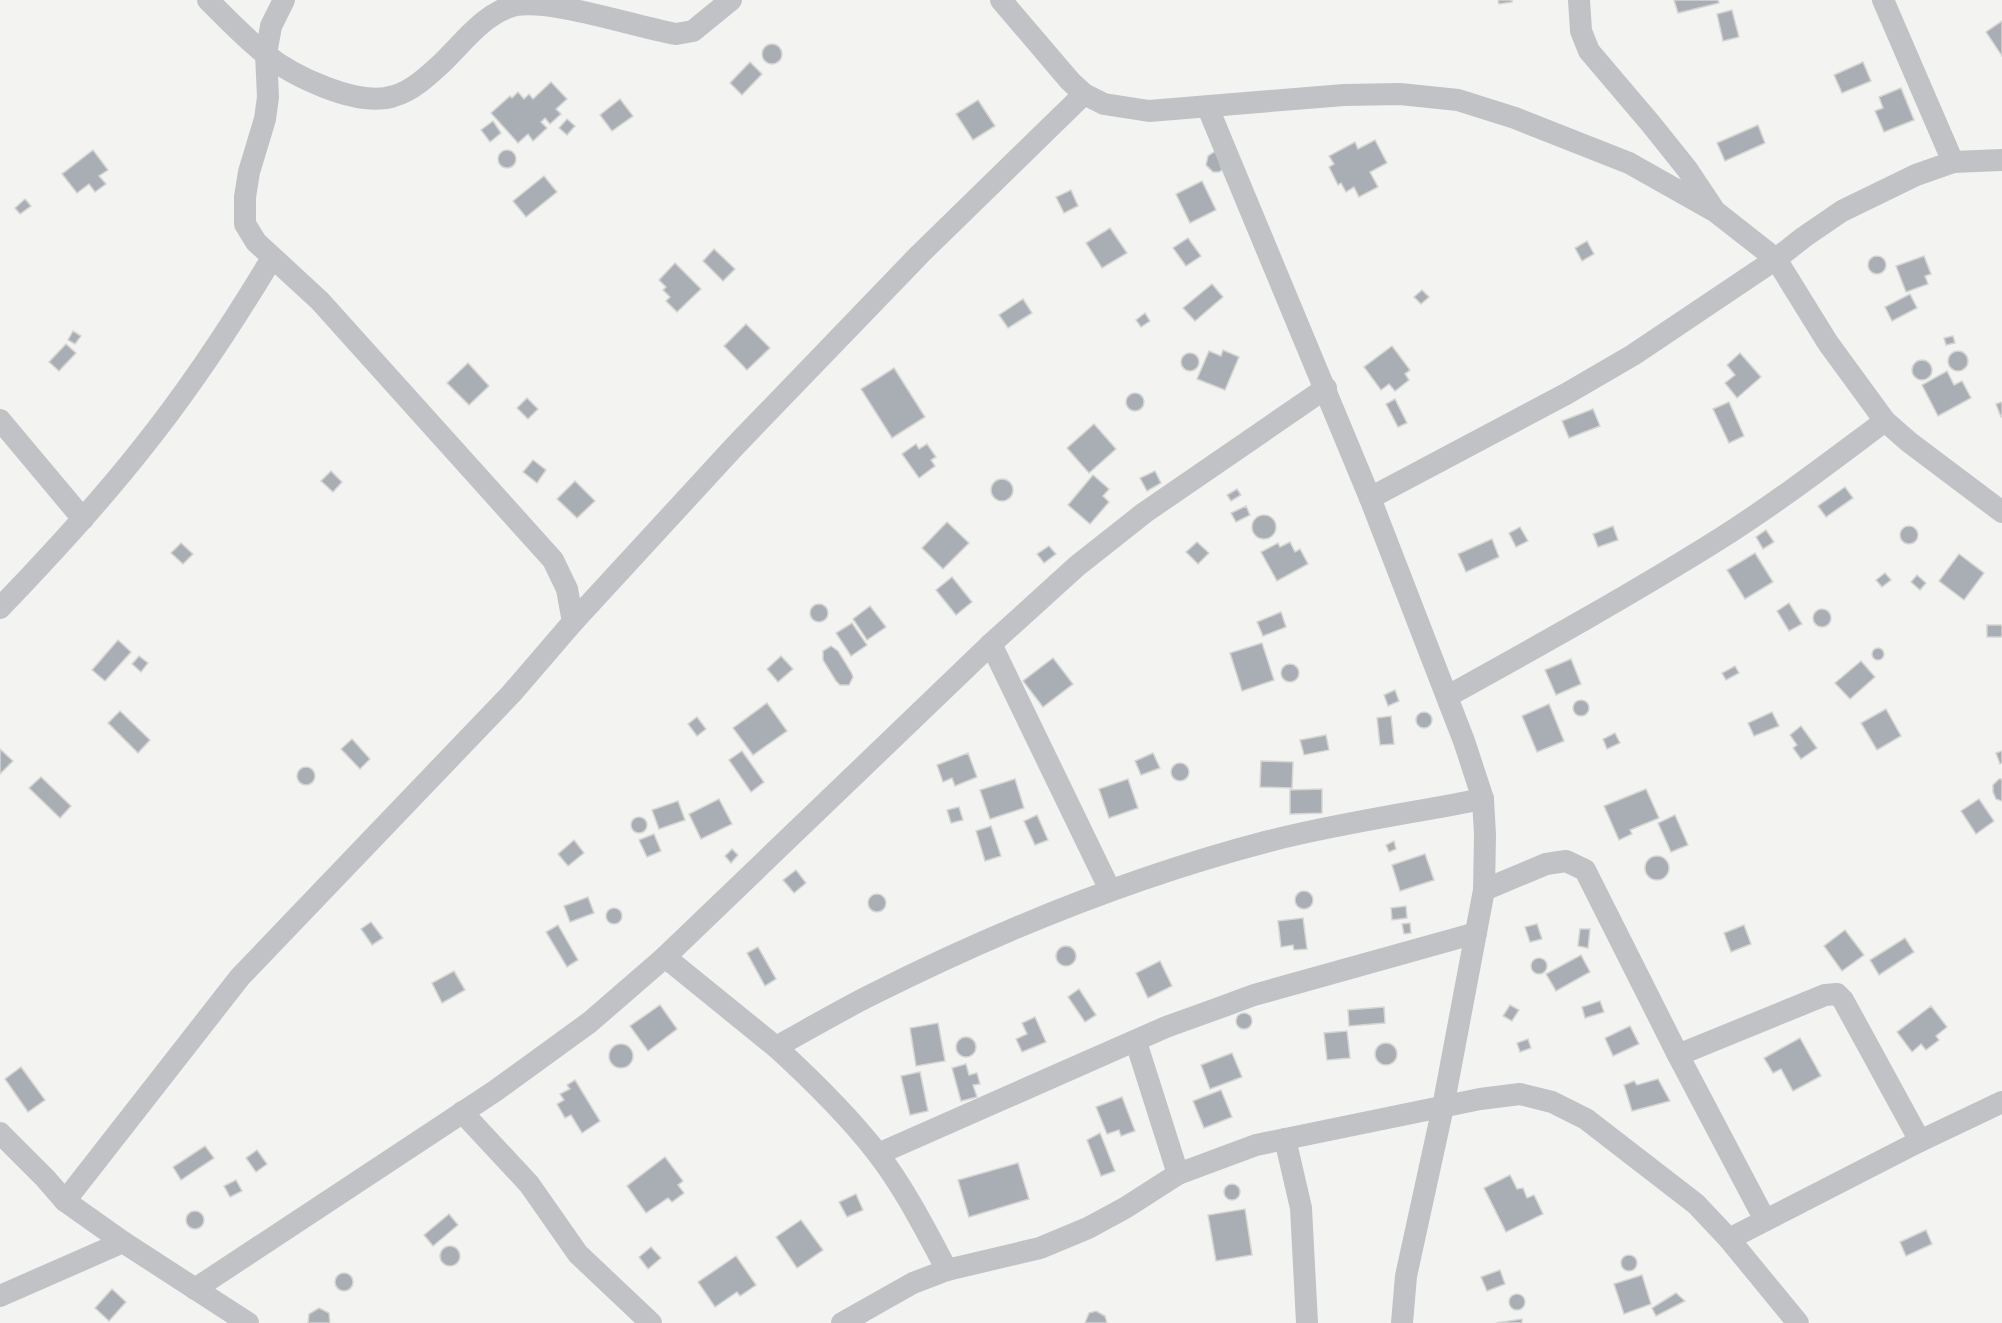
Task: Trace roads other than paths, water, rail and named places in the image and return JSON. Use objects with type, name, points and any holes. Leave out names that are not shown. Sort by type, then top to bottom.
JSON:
[{"type":"street","points":[[208,0],[266,54],[311,81],[345,95],[374,100],[394,96],[414,86],[493,15],[515,5],[537,3],[573,9],[676,34],[693,31],[731,0]]},
{"type":"street","points":[[284,0],[271,26],[266,54],[268,97],[265,119],[249,172],[245,197],[245,224],[256,242],[320,302],[553,560],[567,589],[573,622]]},
{"type":"street","points":[[1001,0],[1070,81],[1084,94],[1104,104],[1149,111],[1208,108],[1344,95],[1400,94],[1458,100],[1515,118],[1629,163],[1716,212],[1776,259],[1828,343],[1885,421],[1909,442],[2002,512]]},
{"type":"street","points":[[1579,0],[1581,31],[1589,51],[1651,124],[1716,212]]},
{"type":"street","points":[[1884,0],[1953,162]]},
{"type":"street","points":[[65,1201],[240,977],[510,694],[735,446],[920,254],[1084,94]]},
{"type":"street","points":[[1208,108],[1370,498],[1448,696],[1483,799],[1484,890],[1443,1107],[1406,1276],[1402,1323]]},
{"type":"street","points":[[1370,498],[1566,394],[1633,355],[1776,259],[1842,211],[1916,175],[1953,162],[2002,160]]},
{"type":"street","points":[[0,608],[83,519],[143,447],[187,389],[249,298],[272,258]]},
{"type":"street","points":[[195,1289],[548,1054],[590,1022],[665,957],[991,644],[1077,566],[1144,513],[1326,388]]},
{"type":"street","points":[[0,420],[83,519]]},
{"type":"street","points":[[1448,696],[1634,591],[1722,537],[1789,492],[1885,421]]},
{"type":"street","points":[[991,644],[1110,890]]},
{"type":"street","points":[[776,1047],[870,995],[948,958],[1021,925],[1110,890],[1269,841],[1339,825],[1483,799]]},
{"type":"street","points":[[1484,890],[1546,864],[1566,861],[1586,870],[1678,1055],[1765,1220]]},
{"type":"street","points":[[878,1154],[1166,1028],[1254,995],[1476,933]]},
{"type":"street","points":[[665,957],[776,1047],[833,1103],[878,1154],[906,1196],[947,1270]]},
{"type":"street","points":[[1678,1055],[1825,995],[1837,993],[1843,1000],[1920,1141]]},
{"type":"street","points":[[1136,1042],[1178,1174]]},
{"type":"street","points":[[842,1323],[913,1283],[947,1270],[1040,1248],[1088,1228],[1125,1208],[1178,1174],[1245,1149],[1480,1099],[1521,1094],[1552,1102],[1586,1119],[1696,1204],[1729,1239],[1798,1323]]},
{"type":"street","points":[[1729,1239],[1920,1141],[2002,1102]]},
{"type":"street","points":[[462,1112],[529,1184],[578,1254],[651,1323]]},
{"type":"street","points":[[0,1133],[65,1201],[123,1242],[248,1323]]},
{"type":"street","points":[[1285,1139],[1301,1208],[1307,1323]]},
{"type":"street","points":[[0,1296],[123,1242]]}]
